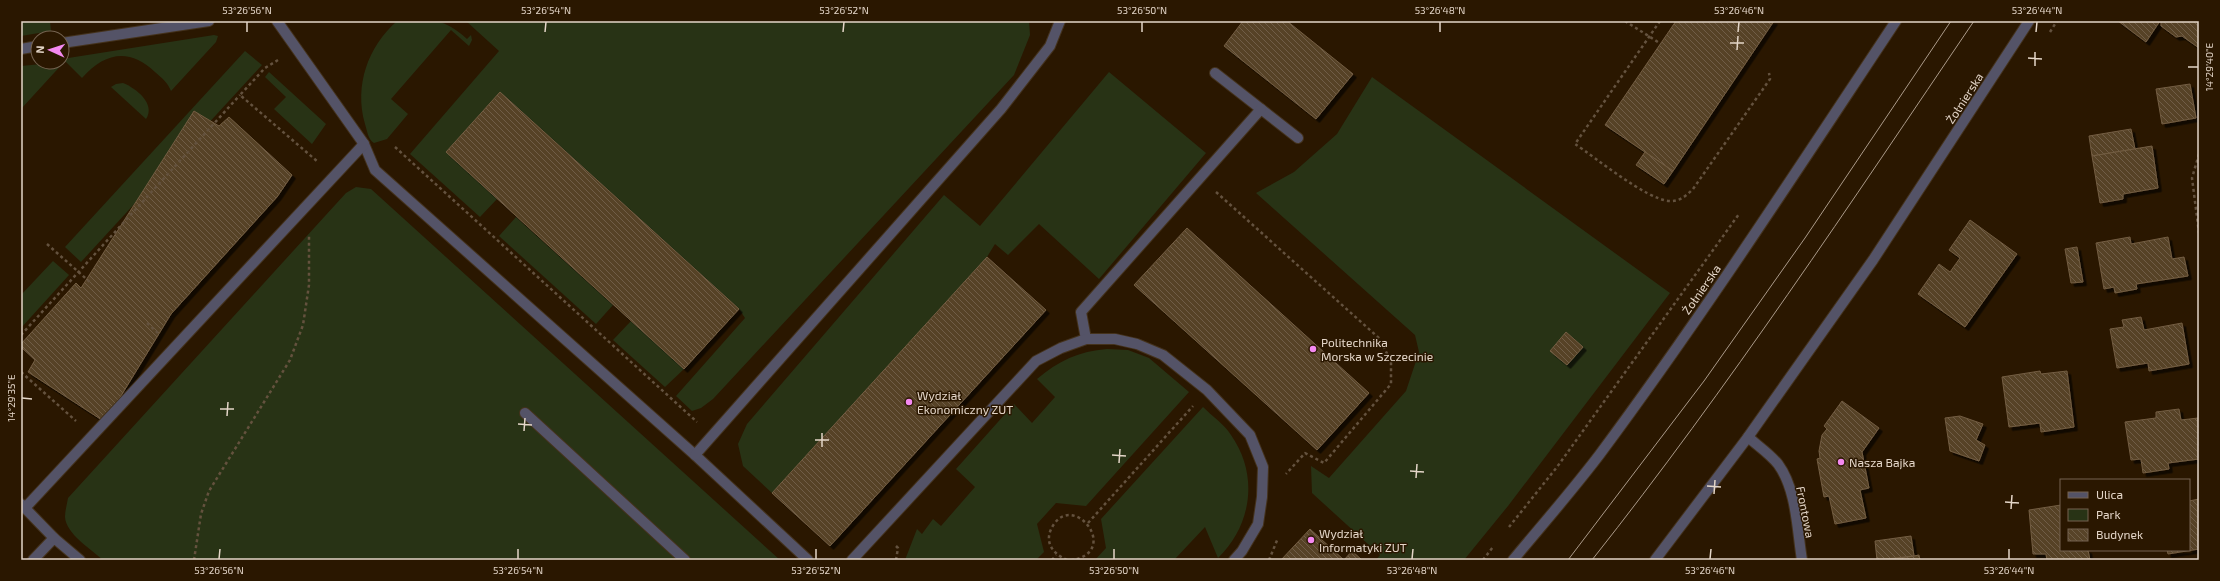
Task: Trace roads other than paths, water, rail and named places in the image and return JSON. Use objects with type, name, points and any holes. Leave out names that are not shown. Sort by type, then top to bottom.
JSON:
[{"type":"street","points":[[70,42],[210,21]]},
{"type":"street","points":[[277,21],[297,47],[364,144],[375,170],[696,455],[808,560]]},
{"type":"street","points":[[696,455],[1001,109],[1050,46],[1060,21]]},
{"type":"street","name":"Żołnierska","points":[[1513,560],[1599,455],[1680,342],[1764,221],[1896,21]]},
{"type":"street","name":"Żołnierska","points":[[1655,560],[1748,437],[1873,260],[2029,21]]},
{"type":"street","points":[[1215,73],[1298,138]]},
{"type":"street","points":[[1086,339],[1081,312],[1201,178],[1261,108]]},
{"type":"street","points":[[80,560],[54,538],[23,506],[94,437],[364,144]]},
{"type":"street","points":[[852,560],[1036,361],[1061,348],[1086,339],[1115,339],[1150,349],[1163,355],[1207,390],[1250,435],[1263,467],[1262,497],[1258,524],[1242,551],[1234,560]]},
{"type":"street","points":[[525,413],[685,560]]},
{"type":"street","name":"Frontowa","points":[[1748,437],[1769,454],[1784,475],[1792,499],[1802,560]]},
{"type":"street","points":[[33,560],[54,538]]},
{"type":"tram line","points":[[1568,560],[1704,381],[1805,238],[1951,21]]},
{"type":"tram line","points":[[1592,560],[1643,495],[1740,362],[1835,226],[1974,21]]},
{"type":"place","name":"Politechnika Morska w Szczecinie","points":[[1313,349]]},
{"type":"place","name":"Wydział Ekonomiczny ZUT","points":[[909,402]]},
{"type":"place","name":"Nasza Bajka","points":[[1841,462]]},
{"type":"place","name":"Wydział Informatyki ZUT","points":[[1311,540]]}]
